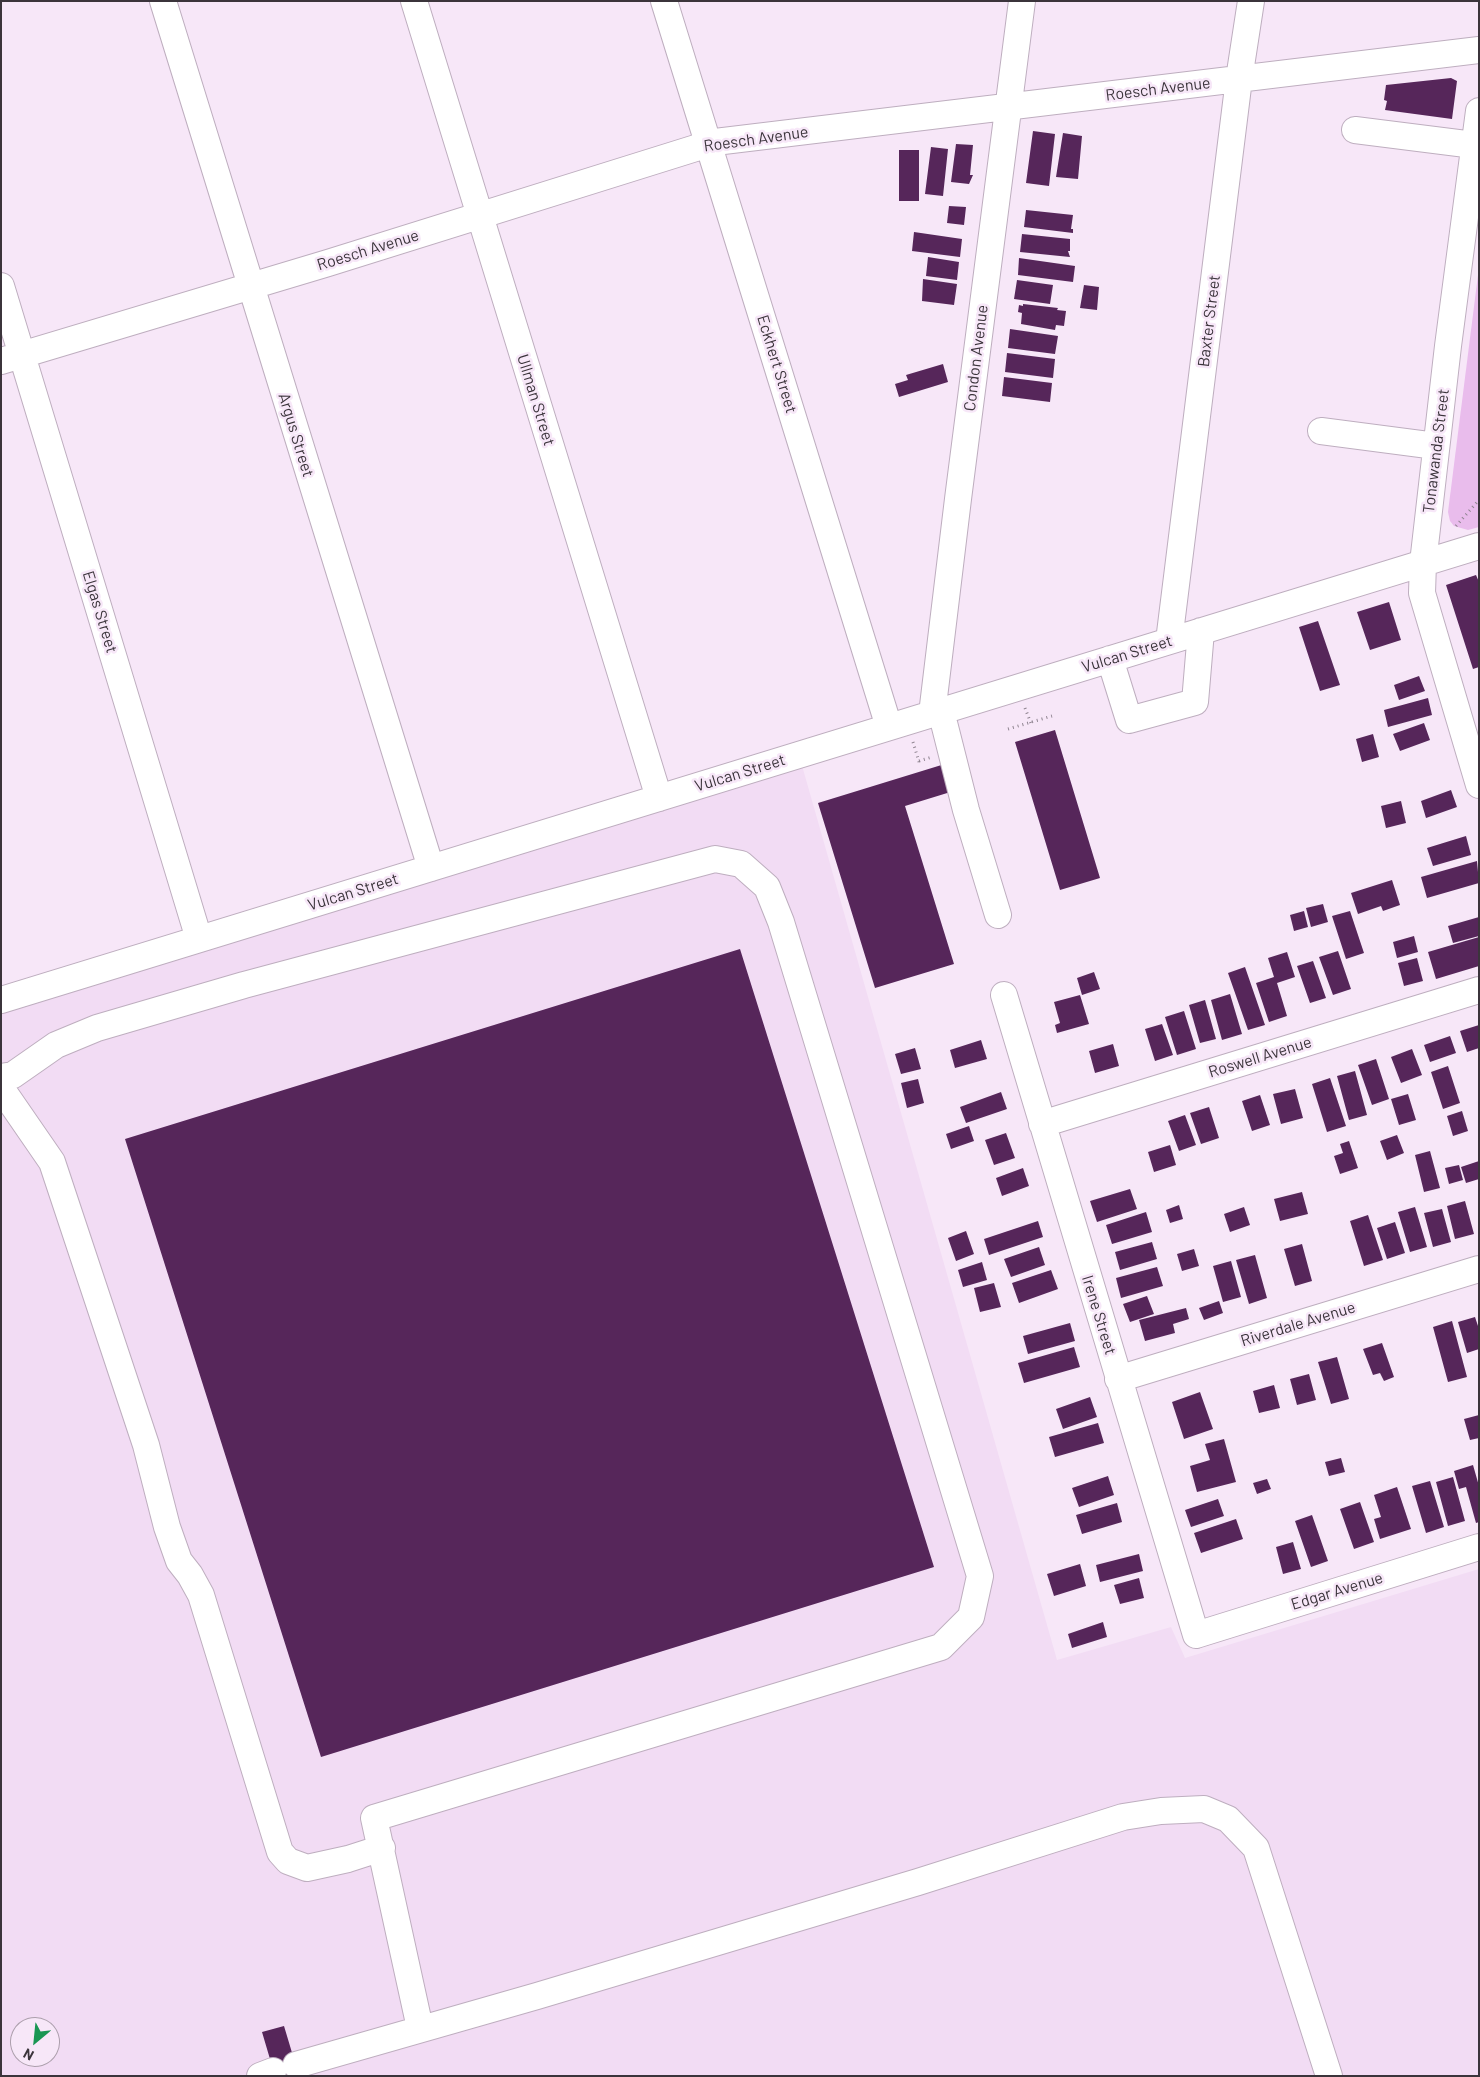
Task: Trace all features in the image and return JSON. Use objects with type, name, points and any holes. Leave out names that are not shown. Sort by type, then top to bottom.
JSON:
[{"type":"street","name":"Argus Street","points":[[163,1],[431,868]]},
{"type":"street","name":"Ullman Street","points":[[414,1],[659,798]]},
{"type":"street","name":"Eckhert Street","points":[[664,1],[889,727]]},
{"type":"street","name":"Condon Avenue","points":[[936,713],[958,499],[1022,1]]},
{"type":"street","name":"Baxter Street","points":[[1169,641],[1239,79],[1251,1]]},
{"type":"street","name":"Roesch Avenue","points":[[12,358],[480,216],[708,144],[1479,50]]},
{"type":"street","name":"Tonawanda Street","points":[[1476,769],[1422,593],[1423,563],[1436,446],[1479,111]]},
{"type":"street","points":[[1355,130],[1474,145]]},
{"type":"street","name":"Elgas Street","points":[[1,286],[12,358],[32,391],[199,939]]},
{"type":"street","points":[[1321,431],[1436,446]]},
{"type":"street","name":"Vulcan Street","points":[[1,1000],[1479,546]]},
{"type":"street","points":[[1110,659],[1128,720],[1194,702],[1201,631]]},
{"type":"street","points":[[936,713],[998,915]]},
{"type":"street","points":[[1,1077],[13,1075],[56,1045],[97,1028],[244,985],[715,859],[741,864],[767,887],[781,922],[980,1576],[970,1617],[940,1646],[374,1818],[420,2028]]},
{"type":"street","name":"Roswell Avenue","points":[[1042,1124],[1479,990]]},
{"type":"street","name":"Irene Street","points":[[1004,995],[1196,1635]]},
{"type":"street","points":[[1,1088],[52,1162],[146,1445],[167,1527],[179,1561],[190,1575],[201,1595],[280,1852],[288,1861],[307,1868],[348,1859],[382,1848]]},
{"type":"street","name":"Riverdale Avenue","points":[[1118,1379],[1479,1269]]},
{"type":"street","name":"Edgar Avenue","points":[[1196,1635],[1479,1547]]},
{"type":"street","points":[[277,2071],[420,2028],[537,1996],[899,1887],[1123,1817],[1161,1811],[1204,1808],[1228,1819],[1256,1848],[1329,2076]]},
{"type":"path","points":[[1456,526],[1479,500]]},
{"type":"path","points":[[1024,703],[1031,724]]},
{"type":"path","points":[[1008,729],[1031,724],[1052,716]]},
{"type":"path","points":[[912,738],[920,765]]},
{"type":"shaded area","points":[[1479,267],[1479,527],[1468,530],[1454,526],[1450,521],[1448,512]]},
{"type":"shaded area","points":[[799,755],[1057,1660],[1171,1627],[1185,1658],[1479,1569],[1479,2076],[1,2076],[1,1001]]},
{"type":"building","points":[[1451,78],[1457,81],[1452,119],[1385,110],[1387,101],[1384,100],[1386,85]]},
{"type":"building","points":[[1033,131],[1055,134],[1049,186],[1026,183]]},
{"type":"building","points":[[1063,133],[1082,136],[1078,179],[1056,177]]},
{"type":"building","points":[[956,144],[973,145],[970,175],[973,175],[969,184],[951,182]]},
{"type":"building","points":[[931,147],[948,149],[943,196],[925,194]]},
{"type":"building","points":[[899,150],[919,150],[919,201],[899,201]]},
{"type":"building","points":[[949,206],[966,207],[964,225],[947,223]]},
{"type":"building","points":[[1026,210],[1073,215],[1071,229],[1073,229],[1073,233],[1024,227]]},
{"type":"building","points":[[914,232],[962,239],[960,257],[912,251]]},
{"type":"building","points":[[1022,234],[1070,239],[1070,251],[1068,251],[1070,257],[1020,252]]},
{"type":"building","points":[[928,257],[959,262],[957,280],[926,276]]},
{"type":"building","points":[[1019,258],[1075,266],[1073,282],[1018,275]]},
{"type":"building","points":[[923,279],[957,284],[954,305],[922,301]]},
{"type":"building","points":[[1017,280],[1053,285],[1050,304],[1014,299]]},
{"type":"building","points":[[1084,285],[1099,287],[1097,310],[1080,308]]},
{"type":"building","points":[[1023,304],[1058,308],[1057,310],[1066,311],[1064,326],[1056,325],[1055,330],[1021,324],[1022,313],[1018,312],[1019,305],[1023,306]]},
{"type":"building","points":[[1010,329],[1058,336],[1055,354],[1008,348]]},
{"type":"building","points":[[1007,353],[1055,359],[1053,378],[1005,372]]},
{"type":"building","points":[[943,364],[948,382],[899,397],[895,384],[908,380],[906,375]]},
{"type":"building","points":[[1004,377],[1052,383],[1050,402],[1002,396]]},
{"type":"building","points":[[1476,575],[1479,582],[1479,667],[1473,669],[1446,585]]},
{"type":"building","points":[[1389,602],[1401,640],[1370,650],[1357,612]]},
{"type":"building","points":[[1318,621],[1340,685],[1320,691],[1299,627]]},
{"type":"building","points":[[1419,676],[1425,691],[1399,700],[1394,685]]},
{"type":"building","points":[[1428,698],[1432,715],[1388,727],[1384,710]]},
{"type":"building","points":[[1424,723],[1430,740],[1400,751],[1393,734]]},
{"type":"building","points":[[1055,730],[1100,878],[1060,890],[1015,742]]},
{"type":"building","points":[[1373,734],[1379,757],[1362,762],[1356,739]]},
{"type":"building","points":[[948,763],[957,790],[905,806],[954,964],[875,988],[818,803]]},
{"type":"building","points":[[1451,790],[1457,807],[1426,818],[1421,801]]},
{"type":"building","points":[[1401,801],[1406,823],[1386,828],[1381,806]]},
{"type":"building","points":[[1466,836],[1471,855],[1433,866],[1427,848]]},
{"type":"building","points":[[1477,861],[1479,883],[1427,898],[1421,877]]},
{"type":"building","points":[[1392,880],[1400,905],[1383,911],[1381,906],[1358,914],[1351,893]]},
{"type":"building","points":[[1323,904],[1328,922],[1311,927],[1306,908]]},
{"type":"building","points":[[1304,911],[1308,927],[1294,931],[1290,915]]},
{"type":"building","points":[[1350,911],[1364,953],[1346,959],[1332,916]]},
{"type":"building","points":[[1479,917],[1479,936],[1453,943],[1448,926]]},
{"type":"building","points":[[1414,936],[1418,952],[1397,958],[1393,942]]},
{"type":"building","points":[[1479,937],[1479,966],[1436,979],[1428,952]]},
{"type":"building","points":[[740,949],[934,1567],[321,1757],[125,1139]]},
{"type":"building","points":[[1338,951],[1351,989],[1333,995],[1319,957]]},
{"type":"building","points":[[1287,952],[1295,977],[1277,983],[1287,1016],[1269,1022],[1256,983],[1274,977],[1268,958]]},
{"type":"building","points":[[1417,958],[1423,981],[1404,986],[1398,963]]},
{"type":"building","points":[[1313,961],[1326,998],[1310,1003],[1297,966]]},
{"type":"building","points":[[1245,967],[1265,1025],[1248,1030],[1228,973]]},
{"type":"building","points":[[1094,972],[1100,989],[1082,995],[1077,978]]},
{"type":"building","points":[[1230,994],[1242,1034],[1222,1040],[1211,1000]]},
{"type":"building","points":[[1080,995],[1089,1024],[1057,1033],[1055,1025],[1060,1023],[1054,1002]]},
{"type":"building","points":[[1205,1000],[1216,1039],[1200,1043],[1189,1005]]},
{"type":"building","points":[[1184,1011],[1196,1049],[1177,1055],[1165,1017]]},
{"type":"building","points":[[1162,1024],[1173,1055],[1155,1061],[1145,1029]]},
{"type":"building","points":[[1479,1025],[1479,1048],[1467,1052],[1460,1031]]},
{"type":"building","points":[[1450,1036],[1456,1053],[1430,1062],[1424,1045]]},
{"type":"building","points":[[981,1040],[987,1059],[955,1068],[950,1050]]},
{"type":"building","points":[[1113,1044],[1119,1066],[1095,1073],[1089,1051]]},
{"type":"building","points":[[915,1048],[921,1069],[901,1074],[895,1054]]},
{"type":"building","points":[[1412,1049],[1422,1075],[1401,1083],[1391,1057]]},
{"type":"building","points":[[1376,1059],[1389,1099],[1372,1105],[1358,1065]]},
{"type":"building","points":[[1448,1066],[1460,1103],[1443,1109],[1431,1072]]},
{"type":"building","points":[[1355,1071],[1367,1115],[1349,1120],[1337,1076]]},
{"type":"building","points":[[1330,1078],[1346,1126],[1327,1132],[1312,1084]]},
{"type":"building","points":[[918,1079],[924,1103],[907,1108],[901,1083]]},
{"type":"building","points":[[1295,1089],[1303,1118],[1281,1124],[1273,1094]]},
{"type":"building","points":[[1001,1092],[1007,1109],[966,1123],[960,1107]]},
{"type":"building","points":[[1408,1094],[1416,1120],[1399,1125],[1391,1099]]},
{"type":"building","points":[[1260,1095],[1270,1125],[1252,1131],[1242,1101]]},
{"type":"building","points":[[1209,1107],[1219,1138],[1201,1144],[1190,1113]]},
{"type":"building","points":[[1462,1111],[1468,1131],[1453,1136],[1447,1116]]},
{"type":"building","points":[[1185,1115],[1196,1145],[1179,1151],[1168,1121]]},
{"type":"building","points":[[969,1126],[974,1141],[951,1149],[946,1134]]},
{"type":"building","points":[[1006,1133],[1015,1158],[994,1165],[985,1140]]},
{"type":"building","points":[[1397,1135],[1404,1153],[1387,1160],[1380,1141]]},
{"type":"building","points":[[1349,1141],[1358,1168],[1340,1174],[1334,1156],[1343,1153],[1340,1144]]},
{"type":"building","points":[[1170,1145],[1176,1165],[1154,1172],[1148,1152]]},
{"type":"building","points":[[1430,1151],[1440,1188],[1424,1192],[1415,1155]]},
{"type":"building","points":[[1479,1161],[1479,1179],[1466,1183],[1461,1167]]},
{"type":"building","points":[[1459,1165],[1463,1180],[1449,1184],[1445,1168]]},
{"type":"building","points":[[1023,1168],[1029,1186],[1002,1196],[996,1178]]},
{"type":"building","points":[[1130,1189],[1137,1209],[1097,1222],[1090,1201]]},
{"type":"building","points":[[1302,1192],[1308,1214],[1280,1221],[1274,1199]]},
{"type":"building","points":[[1465,1201],[1474,1234],[1455,1239],[1447,1206]]},
{"type":"building","points":[[1179,1205],[1183,1219],[1170,1223],[1166,1210]]},
{"type":"building","points":[[1244,1207],[1250,1225],[1230,1232],[1224,1214]]},
{"type":"building","points":[[1415,1207],[1427,1247],[1410,1252],[1398,1212]]},
{"type":"building","points":[[1442,1209],[1451,1242],[1433,1247],[1424,1213]]},
{"type":"building","points":[[1146,1212],[1152,1232],[1112,1244],[1106,1225]]},
{"type":"building","points":[[1368,1215],[1383,1260],[1364,1266],[1350,1221]]},
{"type":"building","points":[[1038,1221],[1043,1237],[989,1255],[984,1239]]},
{"type":"building","points":[[1395,1222],[1405,1253],[1387,1259],[1377,1228]]},
{"type":"building","points":[[966,1231],[974,1254],[956,1261],[948,1238]]},
{"type":"building","points":[[1152,1242],[1157,1259],[1120,1270],[1115,1252]]},
{"type":"building","points":[[1302,1244],[1312,1281],[1295,1286],[1284,1249]]},
{"type":"building","points":[[1039,1247],[1045,1265],[1011,1277],[1004,1259]]},
{"type":"building","points":[[1194,1249],[1199,1266],[1182,1271],[1177,1254]]},
{"type":"building","points":[[1255,1255],[1267,1298],[1249,1304],[1236,1260]]},
{"type":"building","points":[[1231,1261],[1241,1297],[1223,1302],[1213,1266]]},
{"type":"building","points":[[982,1262],[987,1280],[963,1287],[958,1270]]},
{"type":"building","points":[[1157,1267],[1163,1286],[1121,1298],[1116,1278]]},
{"type":"building","points":[[1051,1270],[1058,1289],[1019,1303],[1012,1283]]},
{"type":"building","points":[[994,1283],[1001,1307],[980,1312],[974,1288]]},
{"type":"building","points":[[1147,1296],[1154,1314],[1130,1322],[1123,1304]]},
{"type":"building","points":[[1219,1301],[1223,1313],[1204,1320],[1199,1308]]},
{"type":"building","points":[[1186,1308],[1189,1319],[1173,1324],[1175,1333],[1145,1341],[1139,1320]]},
{"type":"building","points":[[1475,1317],[1479,1329],[1479,1349],[1467,1353],[1458,1322]]},
{"type":"building","points":[[1452,1321],[1467,1377],[1448,1382],[1433,1327]]},
{"type":"building","points":[[1070,1323],[1075,1341],[1028,1354],[1023,1336]]},
{"type":"building","points":[[1382,1343],[1394,1377],[1384,1381],[1380,1373],[1373,1375],[1363,1349]]},
{"type":"building","points":[[1074,1347],[1080,1367],[1024,1383],[1018,1363]]},
{"type":"building","points":[[1337,1357],[1349,1399],[1331,1404],[1318,1362]]},
{"type":"building","points":[[1309,1374],[1316,1400],[1297,1405],[1290,1379]]},
{"type":"building","points":[[1274,1385],[1280,1408],[1259,1413],[1253,1391]]},
{"type":"building","points":[[1200,1392],[1213,1429],[1184,1439],[1172,1402]]},
{"type":"building","points":[[1090,1397],[1097,1417],[1063,1429],[1056,1409]]},
{"type":"building","points":[[1479,1415],[1479,1438],[1470,1440],[1464,1419]]},
{"type":"building","points":[[1098,1423],[1104,1443],[1055,1457],[1049,1437]]},
{"type":"building","points":[[1224,1439],[1236,1482],[1197,1492],[1190,1466],[1210,1460],[1205,1444]]},
{"type":"building","points":[[1341,1458],[1345,1472],[1329,1476],[1325,1462]]},
{"type":"building","points":[[1473,1465],[1479,1486],[1479,1522],[1476,1523],[1466,1487],[1459,1489],[1454,1471]]},
{"type":"building","points":[[1108,1476],[1114,1495],[1079,1507],[1072,1488]]},
{"type":"building","points":[[1453,1477],[1465,1521],[1448,1526],[1436,1482]]},
{"type":"building","points":[[1267,1479],[1271,1489],[1257,1494],[1253,1483]]},
{"type":"building","points":[[1430,1481],[1444,1527],[1426,1533],[1412,1486]]},
{"type":"building","points":[[1397,1487],[1411,1529],[1380,1539],[1374,1519],[1381,1517],[1374,1495]]},
{"type":"building","points":[[1218,1499],[1224,1516],[1191,1527],[1185,1510]]},
{"type":"building","points":[[1360,1502],[1374,1542],[1354,1549],[1340,1509]]},
{"type":"building","points":[[1117,1503],[1122,1522],[1082,1534],[1076,1515]]},
{"type":"building","points":[[1312,1515],[1328,1561],[1311,1567],[1295,1521]]},
{"type":"building","points":[[1236,1519],[1243,1539],[1201,1553],[1194,1533]]},
{"type":"building","points":[[1293,1542],[1301,1569],[1283,1574],[1276,1547]]},
{"type":"building","points":[[1139,1554],[1143,1571],[1100,1582],[1096,1565]]},
{"type":"building","points":[[1080,1564],[1086,1586],[1054,1596],[1047,1574]]},
{"type":"building","points":[[1139,1578],[1144,1598],[1120,1604],[1114,1585]]},
{"type":"building","points":[[1103,1622],[1107,1637],[1072,1648],[1068,1634]]},
{"type":"building","points":[[284,2026],[299,2076],[275,2076],[262,2032]]}]
